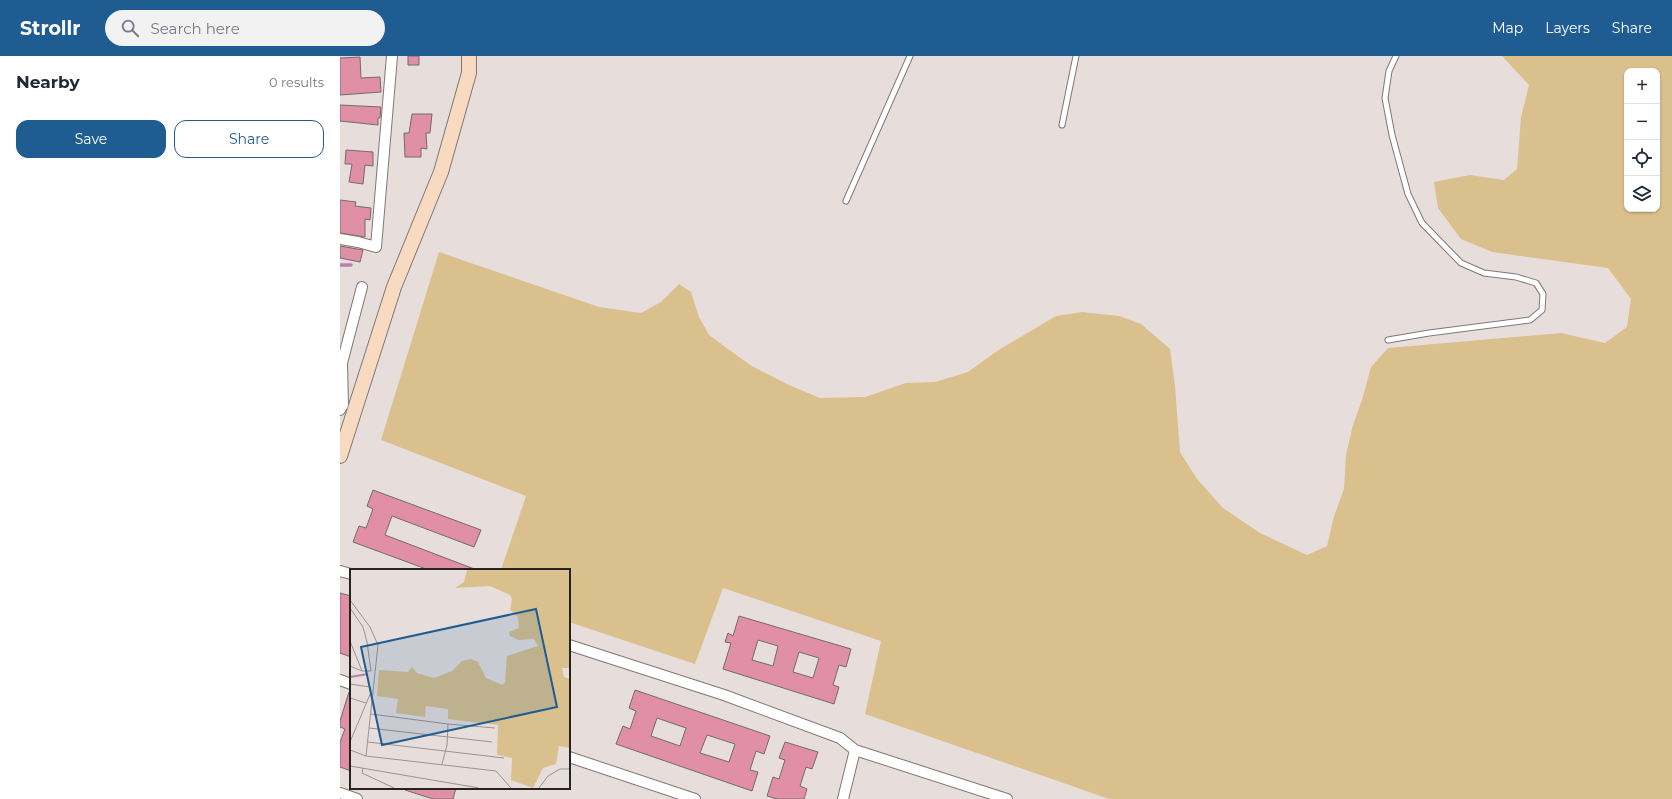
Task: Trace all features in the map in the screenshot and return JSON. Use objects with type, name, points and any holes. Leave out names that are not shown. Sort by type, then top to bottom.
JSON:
[{"type":"main road","points":[[340,456],[394,287],[441,172],[469,73],[469,56]]},
{"type":"street","points":[[340,239],[358,242],[376,248],[392,56]]},
{"type":"street","points":[[340,410],[343,405],[341,363],[362,287]]},
{"type":"street","points":[[340,571],[350,574]]},
{"type":"street","points":[[570,645],[724,695],[840,738],[855,750],[1007,799]]},
{"type":"street","points":[[340,680],[350,684]]},
{"type":"street","points":[[844,799],[855,750]]},
{"type":"street","points":[[570,757],[695,799]]},
{"type":"street","points":[[340,793],[357,799]]},
{"type":"lane","points":[[846,201],[910,56]]},
{"type":"lane","points":[[1062,125],[1076,56]]},
{"type":"lane","points":[[1388,340],[1429,333],[1530,320],[1542,310],[1543,305],[1543,294],[1536,283],[1516,277],[1484,273],[1461,263],[1422,223],[1408,194],[1392,135],[1385,98],[1390,71],[1396,56]]},
{"type":"shaded area","points":[[1502,56],[1672,56],[1672,799],[1109,799],[865,714],[881,641],[723,588],[695,664],[570,622],[570,569],[501,569],[526,496],[381,440],[439,252],[599,307],[641,313],[661,302],[679,284],[691,292],[699,317],[709,335],[750,365],[789,385],[820,398],[865,397],[906,383],[935,382],[968,372],[997,351],[1056,316],[1082,312],[1119,316],[1141,324],[1170,349],[1175,386],[1180,452],[1197,479],[1223,508],[1260,533],[1307,555],[1327,546],[1334,516],[1344,489],[1346,455],[1353,425],[1371,367],[1388,348],[1561,333],[1605,343],[1627,327],[1631,299],[1608,268],[1492,252],[1461,239],[1438,208],[1434,182],[1470,175],[1504,180],[1517,169],[1521,117],[1529,85]]},
{"type":"building","points":[[408,56],[419,56],[419,65],[408,65]]},
{"type":"building","points":[[360,57],[361,78],[380,77],[381,92],[340,95],[340,58]]},
{"type":"building","points":[[340,105],[381,107],[378,125],[340,121]]},
{"type":"building","points":[[412,114],[432,114],[430,133],[426,133],[427,149],[421,148],[421,157],[405,157],[404,133],[409,133]]},
{"type":"building","points":[[346,150],[373,152],[373,166],[365,165],[363,184],[349,182],[352,164],[345,164]]},
{"type":"building","points":[[340,200],[356,202],[355,206],[371,208],[370,220],[365,219],[365,237],[340,233]]},
{"type":"building","points":[[340,246],[363,250],[360,262],[340,258]]},
{"type":"building","points":[[373,490],[481,530],[474,547],[392,516],[385,535],[474,569],[426,569],[353,542],[359,526],[366,528],[373,509],[367,506]]},
{"type":"building","points":[[340,593],[350,596],[350,657],[340,653]]},
{"type":"building","points":[[739,616],[851,649],[846,667],[839,665],[833,685],[839,687],[834,704],[723,669],[731,643],[725,642],[728,633],[733,636]],"holes":[[[758,640],[778,646],[773,666],[752,660]],[[799,652],[819,658],[813,678],[793,672]]]},
{"type":"building","points":[[635,690],[770,736],[764,754],[756,751],[750,770],[758,772],[752,791],[616,744],[623,726],[630,729],[636,711],[629,708]],"holes":[[[657,718],[686,728],[680,746],[651,736]],[[707,735],[735,744],[729,762],[700,753]]]},
{"type":"building","points":[[349,692],[350,771],[340,767],[340,742],[345,729],[340,727],[340,721]]},
{"type":"building","points":[[785,742],[818,752],[812,769],[806,767],[800,786],[807,789],[804,799],[777,799],[767,796],[773,777],[779,779],[785,760],[779,758]]},
{"type":"building","points":[[456,789],[453,799],[433,799],[405,790]]},
{"type":"waterway","points":[[340,265],[351,265]]}]
